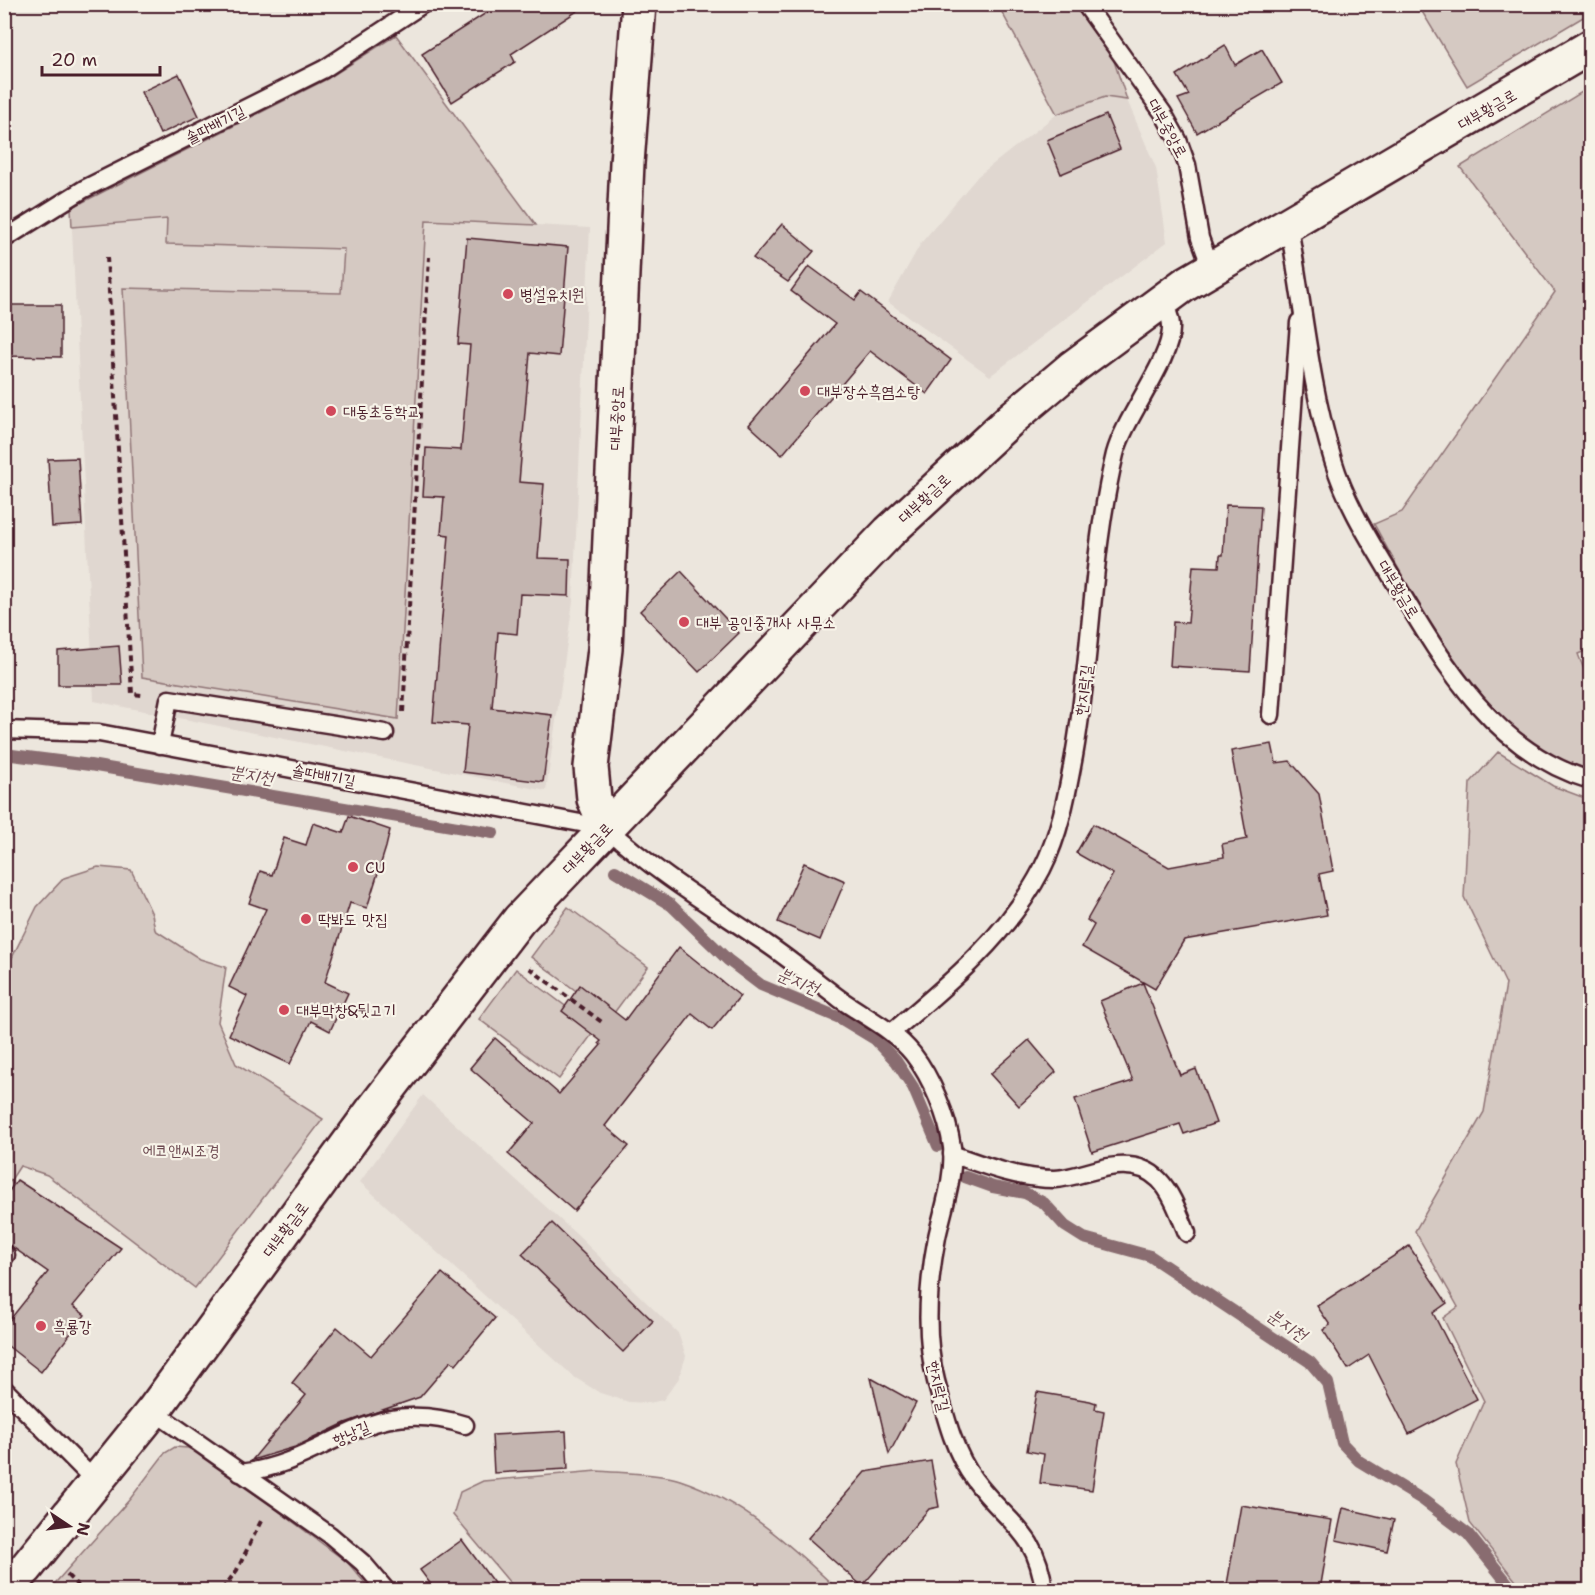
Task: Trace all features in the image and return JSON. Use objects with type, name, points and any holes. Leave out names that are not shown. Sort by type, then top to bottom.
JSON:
[{"type":"main road","name":"대부중앙로","points":[[607,828],[594,799],[591,767],[605,649],[627,163],[639,4]]},
{"type":"main road","name":"대부황금로","points":[[4,1590],[153,1412],[237,1294],[449,1009],[519,920],[889,532],[1011,419],[1073,367],[1163,300],[1287,222],[1499,103],[1590,47]]},
{"type":"lane","name":"솔따배기길","points":[[4,239],[84,189],[324,69],[423,4]]},
{"type":"lane","name":"대부중앙로","points":[[1085,4],[1163,113],[1178,140],[1187,165],[1200,238],[1211,268]]},
{"type":"lane","name":"대부황금로","points":[[1287,222],[1319,407],[1333,461],[1354,512],[1439,656],[1474,702],[1504,733],[1535,756],[1566,773],[1590,780]]},
{"type":"lane","name":"대부황금로","points":[[1271,715],[1301,294]]},
{"type":"lane","name":"한지락길","points":[[892,1032],[990,943],[1020,904],[1036,878],[1057,831],[1078,734],[1098,559],[1116,452],[1130,418],[1169,342],[1172,324],[1163,300]]},
{"type":"lane","points":[[160,745],[169,699],[385,733]]},
{"type":"lane","name":"솔따배기길","points":[[4,730],[99,734],[607,828]]},
{"type":"lane","name":"한지락길","points":[[607,828],[665,878],[767,944],[857,1011],[892,1032],[913,1055],[930,1084],[945,1124],[952,1154],[931,1274],[929,1307],[934,1373],[959,1455],[974,1480],[1023,1532],[1035,1549],[1044,1590]]},
{"type":"lane","points":[[952,1154],[1007,1172],[1036,1178],[1058,1179],[1109,1167],[1130,1165],[1147,1168],[1172,1196],[1187,1233]]},
{"type":"lane","points":[[4,1389],[95,1481]]},
{"type":"lane","points":[[153,1412],[330,1535],[363,1563],[386,1590]]},
{"type":"lane","name":"항낭길","points":[[240,1473],[278,1467],[355,1429],[380,1420],[424,1416],[465,1425]]},
{"type":"path","points":[[107,257],[132,694],[169,699]]},
{"type":"path","points":[[385,733],[402,736],[429,257]]},
{"type":"path","points":[[528,967],[603,1023]]},
{"type":"path","points":[[222,1590],[237,1570],[273,1496]]},
{"type":"shaded area","name":"대동초등학교","points":[[396,35],[536,225],[590,228],[573,601],[546,791],[94,701],[71,208],[327,79]]},
{"type":"shaded area","points":[[1105,97],[1127,100],[1156,168],[1167,242],[990,376],[888,302],[921,243],[978,176],[1057,114]]},
{"type":"shaded area","points":[[423,1095],[577,1235],[678,1333],[686,1356],[679,1378],[663,1400],[649,1403],[629,1402],[600,1393],[574,1377],[360,1182]]},
{"type":"green space","points":[[1590,4],[1590,13],[1467,86],[1418,5]]},
{"type":"green space","points":[[998,5],[1074,5],[1114,61],[1127,100],[1105,97],[1057,114]]},
{"type":"green space","points":[[396,35],[536,225],[426,220],[398,719],[142,677],[123,288],[341,293],[344,249],[166,244],[167,219],[72,227],[71,208],[327,79]]},
{"type":"green space","points":[[1590,87],[1590,649],[1578,654],[1590,685],[1590,768],[1556,758],[1524,737],[1492,707],[1436,631],[1374,524],[1402,512],[1555,292],[1460,167]]},
{"type":"green space","points":[[1498,752],[1553,786],[1590,800],[1590,1590],[1523,1590],[1470,1523],[1456,1464],[1484,1401],[1443,1318],[1458,1307],[1415,1231],[1484,1112],[1506,984],[1464,897],[1470,783]]},
{"type":"green space","name":"에코앤씨조경","points":[[98,867],[131,870],[152,914],[155,930],[200,959],[226,967],[218,1022],[236,1064],[323,1119],[195,1288],[47,1175],[20,1166],[5,1189],[5,972],[37,907],[64,878]]},
{"type":"green space","points":[[568,907],[648,967],[611,1017],[531,957]]},
{"type":"green space","points":[[516,969],[596,1029],[559,1079],[479,1019]]},
{"type":"green space","points":[[175,1447],[188,1448],[204,1455],[348,1563],[371,1590],[49,1590],[130,1499],[165,1453]]},
{"type":"green space","points":[[597,1471],[662,1476],[702,1489],[745,1512],[765,1526],[838,1590],[516,1590],[453,1515],[460,1492],[483,1481]]},
{"type":"building","points":[[500,4],[588,4],[511,54],[515,62],[452,102],[422,54]]},
{"type":"building","points":[[1225,45],[1235,65],[1262,49],[1282,83],[1197,133],[1178,99],[1189,95],[1177,75]]},
{"type":"building","points":[[179,74],[199,116],[160,134],[141,92]]},
{"type":"building","points":[[1106,115],[1120,149],[1061,174],[1047,140]]},
{"type":"building","points":[[782,224],[814,251],[788,282],[753,258]]},
{"type":"building","points":[[467,238],[568,247],[559,356],[530,353],[519,482],[544,484],[538,558],[570,559],[569,596],[520,594],[517,634],[498,632],[492,708],[552,715],[543,782],[463,772],[468,725],[433,722],[449,535],[441,534],[444,497],[423,496],[426,448],[461,450],[470,345],[458,344]]},
{"type":"building","points":[[809,266],[855,300],[861,292],[951,360],[927,394],[870,351],[782,455],[749,425],[835,324],[791,291]]},
{"type":"building","points":[[4,305],[61,305],[61,357],[4,356]]},
{"type":"building","points":[[78,458],[82,525],[52,527],[48,459]]},
{"type":"building","points":[[1226,505],[1261,506],[1250,671],[1170,666],[1173,622],[1188,623],[1193,566],[1219,567],[1220,555],[1223,555]]},
{"type":"building","points":[[681,571],[739,633],[699,672],[640,611]]},
{"type":"building","points":[[119,646],[122,685],[58,685],[58,651]]},
{"type":"building","points":[[1272,744],[1276,763],[1290,761],[1319,794],[1333,871],[1319,874],[1327,915],[1184,940],[1155,989],[1082,947],[1094,925],[1087,920],[1113,874],[1076,853],[1093,824],[1169,867],[1224,857],[1222,844],[1247,839],[1231,751]]},
{"type":"building","points":[[349,816],[390,830],[386,847],[367,908],[350,903],[325,982],[348,993],[330,1031],[311,1021],[290,1064],[229,1035],[247,996],[229,987],[266,909],[249,903],[260,871],[272,875],[284,838],[306,845],[313,823],[343,833]]},
{"type":"building","points":[[804,863],[845,881],[820,940],[778,922]]},
{"type":"building","points":[[679,947],[740,996],[712,1030],[692,1014],[605,1126],[629,1146],[574,1211],[508,1154],[534,1123],[470,1068],[495,1038],[559,1094],[601,1045],[599,1043],[601,1041],[562,1011],[580,985],[625,1020]]},
{"type":"building","points":[[1143,983],[1180,1075],[1196,1069],[1216,1123],[1184,1134],[1180,1124],[1092,1152],[1075,1099],[1133,1081],[1100,1001]]},
{"type":"building","points":[[1029,1040],[1056,1072],[1019,1106],[990,1074]]},
{"type":"building","points":[[17,1180],[121,1248],[73,1306],[85,1315],[41,1372],[4,1343],[4,1327],[48,1272],[4,1241],[4,1198]]},
{"type":"building","points":[[552,1223],[653,1321],[623,1352],[522,1254]]},
{"type":"building","points":[[1409,1246],[1447,1303],[1433,1313],[1477,1399],[1409,1434],[1369,1355],[1348,1369],[1323,1330],[1330,1325],[1317,1306]]},
{"type":"building","points":[[442,1273],[495,1318],[456,1365],[451,1361],[420,1397],[345,1423],[295,1447],[252,1460],[306,1395],[292,1383],[337,1327],[371,1356]]},
{"type":"building","points":[[871,1378],[916,1403],[889,1454]]},
{"type":"building","points":[[1037,1392],[1090,1401],[1096,1403],[1095,1409],[1104,1411],[1092,1490],[1040,1483],[1044,1454],[1027,1451]]},
{"type":"building","points":[[566,1431],[568,1469],[494,1473],[492,1435]]},
{"type":"building","points":[[931,1461],[939,1507],[929,1509],[862,1586],[808,1538],[865,1472]]},
{"type":"building","points":[[1241,1505],[1332,1520],[1320,1590],[1226,1590]]},
{"type":"building","points":[[1343,1508],[1394,1520],[1387,1551],[1336,1540]]},
{"type":"building","points":[[462,1540],[499,1590],[435,1590],[420,1570]]},
{"type":"waterway","name":"분지천","points":[[4,754],[90,765],[493,833]]},
{"type":"waterway","name":"분지천","points":[[615,871],[671,905],[728,960],[761,985],[842,1019],[875,1039],[896,1061],[913,1087],[938,1146]]},
{"type":"waterway","name":"분지천","points":[[965,1177],[993,1187],[1025,1193],[1044,1203],[1065,1226],[1084,1238],[1150,1256],[1310,1362],[1328,1383],[1342,1443],[1359,1461],[1423,1500],[1468,1534],[1513,1590]]},
{"type":"place","name":"병설유치원","points":[[508,294]]},
{"type":"place","name":"대부장수흑염소탕","points":[[805,391]]},
{"type":"place","name":"대동초등학교","points":[[331,411]]},
{"type":"place","name":"대부 공인중개사 사무소","points":[[684,622]]},
{"type":"place","name":"CU","points":[[353,867]]},
{"type":"place","name":"딱봐도 맛집","points":[[306,919]]},
{"type":"place","name":"대부막창&뒷고기","points":[[284,1010]]},
{"type":"place","name":"흑룡강","points":[[41,1326]]}]
